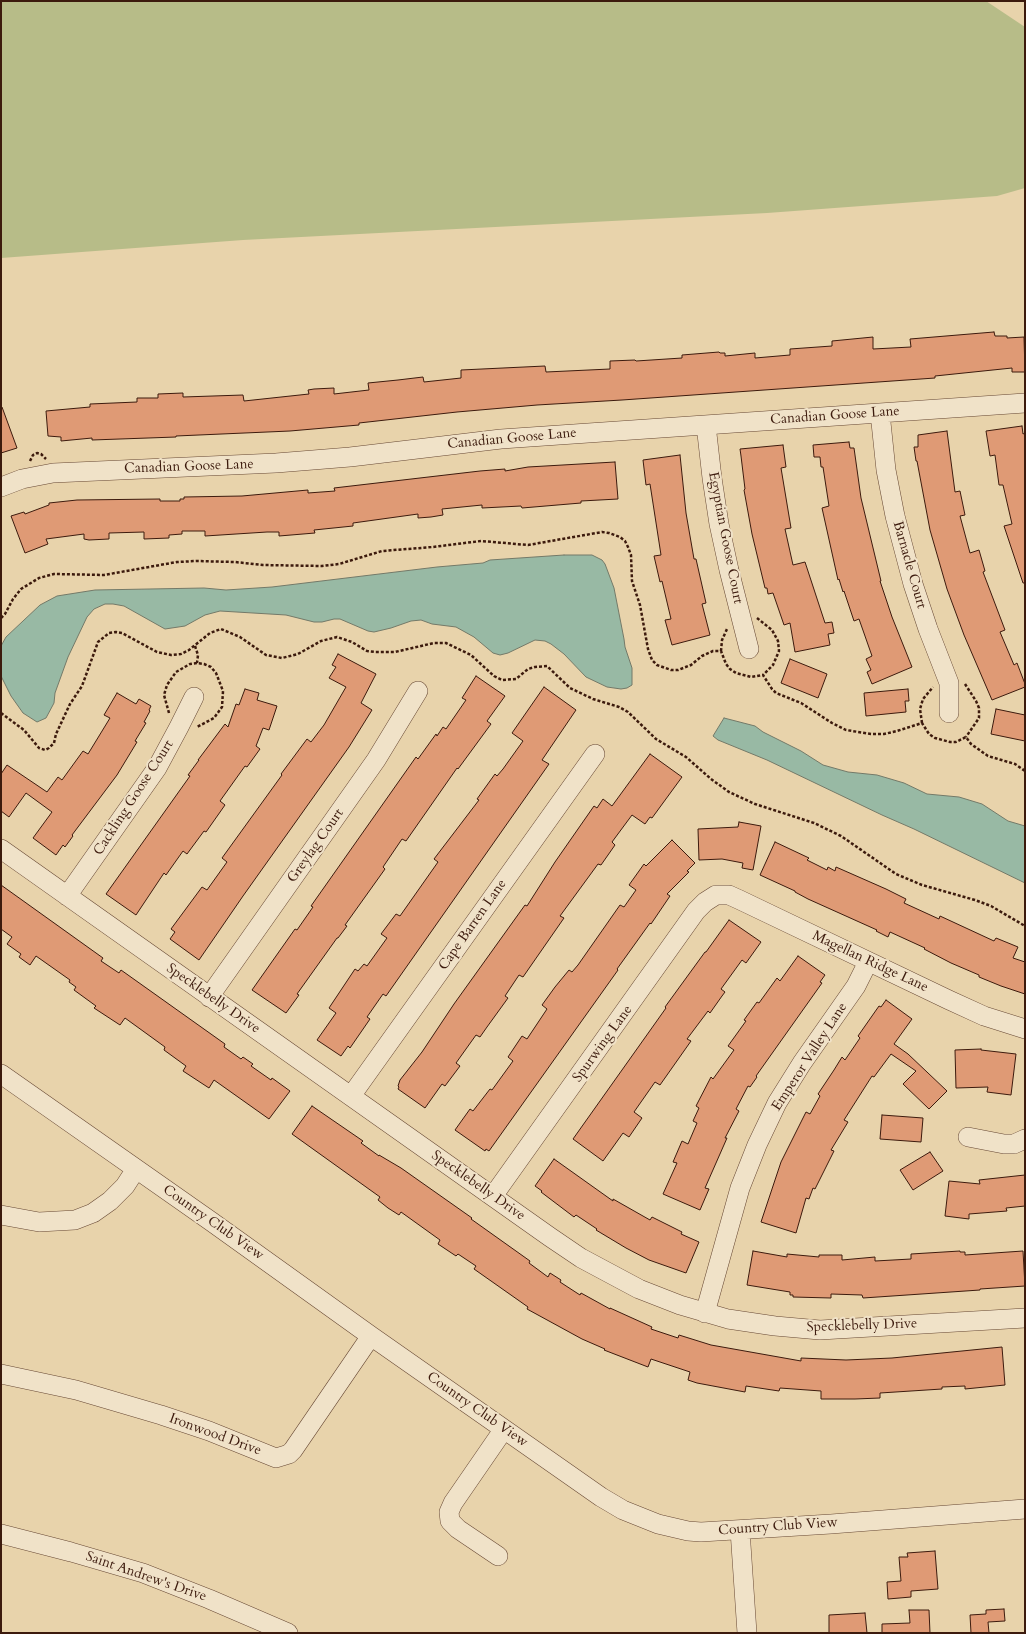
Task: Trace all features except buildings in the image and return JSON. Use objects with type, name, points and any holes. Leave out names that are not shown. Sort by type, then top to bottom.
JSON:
[{"type":"street","name":"Canadian Goose Lane","points":[[1,487],[22,479],[53,473],[276,463],[350,457],[501,439],[1025,403]]},
{"type":"street","name":"Barnacle Court","points":[[880,413],[888,482],[896,522],[913,584],[928,629],[949,682],[949,713]]},
{"type":"street","name":"Egyptian Goose Court","points":[[706,425],[719,524],[729,570],[750,649]]},
{"type":"street","name":"Greylag Court","points":[[209,997],[376,760],[418,691]]},
{"type":"street","name":"Cackling Goose Court","points":[[67,896],[157,768],[194,697]]},
{"type":"street","name":"Cape Barren Lane","points":[[351,1096],[595,754]]},
{"type":"street","name":"Specklebelly Drive","points":[[1,849],[472,1183],[581,1258],[646,1291],[705,1313],[728,1319],[774,1326],[820,1330],[1025,1318]]},
{"type":"street","name":"Magellan Ridge Lane","points":[[716,895],[729,895],[984,1016],[1025,1029]]},
{"type":"street","name":"Spurwing Lane","points":[[493,1196],[632,1004],[696,911],[705,902],[716,895]]},
{"type":"street","name":"Emperor Valley Lane","points":[[705,1313],[740,1188],[757,1144],[777,1103],[802,1063],[856,986],[868,962]]},
{"type":"street","name":"Country Club View","points":[[1,1074],[371,1336],[601,1497],[623,1510],[658,1524],[688,1531],[740,1530],[1025,1509]]},
{"type":"street","points":[[968,1137],[1004,1144],[1014,1144],[1025,1139]]},
{"type":"street","points":[[1,1215],[39,1222],[75,1220],[93,1213],[110,1201],[125,1186],[136,1169]]},
{"type":"street","name":"Ironwood Drive","points":[[1,1374],[76,1390],[209,1431],[276,1458],[289,1454],[293,1450],[371,1336]]},
{"type":"street","points":[[498,1556],[458,1529],[450,1521],[449,1512],[453,1503],[504,1429]]},
{"type":"street","points":[[740,1530],[746,1633]]},
{"type":"street","name":"Saint Andrew's Drive","points":[[1,1534],[143,1573],[209,1598],[288,1633]]},
{"type":"path","points":[[1,618],[21,589],[39,578],[54,574],[104,575],[172,563],[196,561],[244,562],[263,565],[322,566],[345,562],[382,550],[433,547],[481,541],[516,545],[533,544],[609,532],[620,537],[624,541],[631,554],[632,581],[640,605],[648,649],[652,660],[658,665],[671,670],[678,670],[691,665],[702,656],[713,651],[721,651],[726,664],[736,673],[751,677],[763,675],[773,665],[779,651],[775,634],[766,624],[757,618],[755,614]]},
{"type":"path","points":[[1,713],[24,730],[38,748],[44,750],[49,748],[54,743],[56,734],[70,704],[82,686],[98,642],[103,636],[109,633],[116,632],[134,639],[157,652],[171,655],[181,654],[195,646],[210,633],[221,629],[227,630],[240,637],[260,652],[276,657],[290,657],[321,641],[337,637],[352,642],[367,651],[375,652],[395,652],[426,644],[446,643],[470,655],[494,676],[502,680],[516,679],[528,669],[547,666],[570,688],[589,697],[620,707],[628,712],[656,739],[686,757],[717,784],[729,792],[755,804],[814,823],[841,836],[896,874],[922,885],[979,901],[991,906],[1025,926]]},
{"type":"path","points":[[195,646],[198,655],[197,663]]},
{"type":"path","points":[[763,675],[776,693],[801,703],[832,723],[846,730],[871,734],[884,734],[922,723],[929,734],[944,741],[956,742],[966,737],[974,728],[979,718],[979,708],[962,677]]},
{"type":"path","points":[[966,737],[971,744],[988,756],[1015,764],[1025,770]]},
{"type":"shaded area","points":[[1,1],[986,1],[1025,27],[1025,188],[997,196],[767,213],[243,240],[1,258]]},
{"type":"shaded area","points":[[564,555],[592,555],[602,560],[605,564],[614,588],[625,647],[632,668],[632,685],[627,688],[621,689],[607,687],[586,677],[564,654],[545,641],[535,640],[508,653],[500,655],[493,653],[474,637],[456,627],[432,624],[421,620],[411,621],[374,632],[368,631],[340,619],[314,622],[286,615],[220,611],[205,615],[185,626],[165,629],[124,606],[113,604],[105,604],[94,609],[87,617],[68,657],[55,693],[54,703],[46,718],[37,722],[23,713],[11,696],[1,676],[1,646],[6,637],[40,605],[57,596],[95,590],[204,588],[226,590],[272,587],[437,567],[483,563],[490,560]]},
{"type":"shaded area","points":[[724,718],[755,726],[763,732],[801,751],[823,765],[848,772],[877,775],[904,783],[927,794],[959,797],[982,804],[1008,821],[1025,826],[1025,883],[767,760],[718,740],[713,736]]}]
